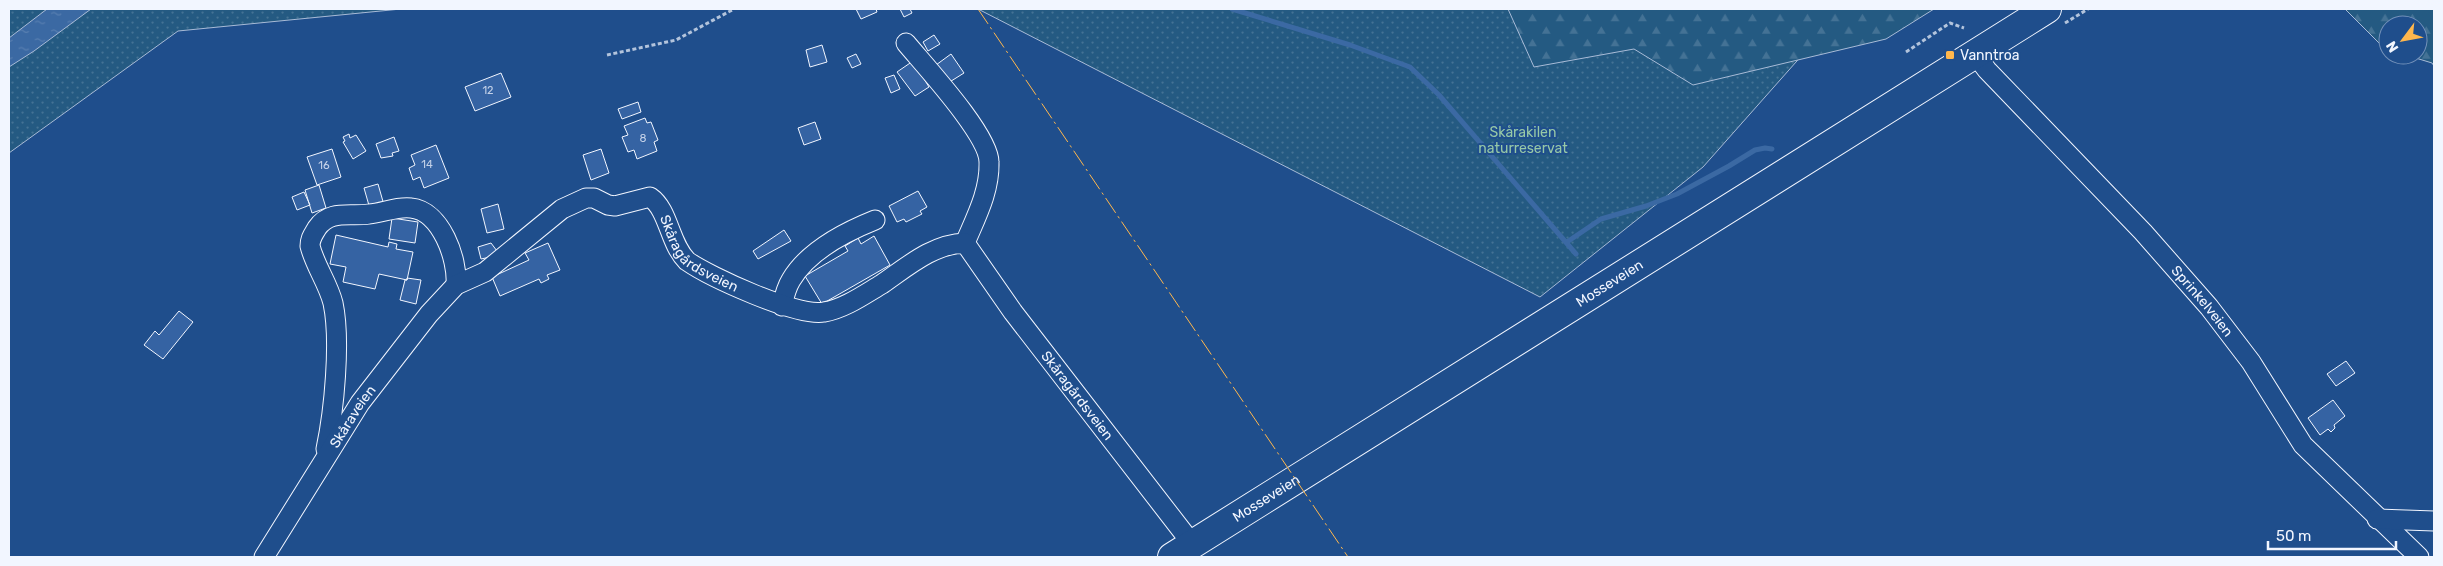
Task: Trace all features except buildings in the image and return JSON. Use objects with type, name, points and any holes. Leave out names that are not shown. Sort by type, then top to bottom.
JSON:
[{"type":"highway","name":"Mosseveien","points":[[1182,551],[2047,9]]},
{"type":"street","points":[[906,43],[963,112],[978,135],[990,160],[986,193],[965,242]]},
{"type":"street","name":"Sprinkelveien","points":[[1975,54],[2019,103],[2143,232],[2209,307],[2251,362],[2303,445],[2418,557]]},
{"type":"street","name":"Skåragårdsveien","points":[[456,285],[485,272],[562,209],[586,198],[594,198],[608,206],[615,206],[650,197],[660,208],[676,249],[687,261],[782,306],[804,311],[822,313],[833,310],[882,283],[923,256],[942,247],[965,242],[1182,551]]},
{"type":"street","points":[[324,459],[330,431],[335,314],[332,300],[312,252],[310,239],[325,218],[333,215],[363,215],[411,208],[427,214],[444,236],[454,262],[456,285]]},
{"type":"street","points":[[782,306],[789,282],[807,260],[853,229],[875,220]]},
{"type":"street","name":"Skåraveien","points":[[264,557],[360,403],[429,314],[456,285]]},
{"type":"street","points":[[2377,519],[2434,521]]},
{"type":"path","points":[[607,55],[676,40],[734,9]]},
{"type":"path","points":[[1906,52],[1950,23],[1964,28]]},
{"type":"green space","points":[[9,9],[401,9],[178,31],[9,153]]},
{"type":"green space","name":"Skårakilen naturreservat","points":[[978,9],[1843,9],[1703,167],[1540,297]]},
{"type":"green space","points":[[1508,9],[1934,9],[1886,39],[1693,85],[1634,49],[1534,67]]},
{"type":"green space","points":[[2345,9],[2434,9],[2434,66],[2428,62],[2428,15],[2378,15],[2378,42]]},
{"type":"water","points":[[47,9],[91,9],[9,67],[9,38]]},
{"type":"waterway","points":[[1232,9],[1350,45],[1410,67],[1439,95],[1576,254]]},
{"type":"waterway","points":[[1567,242],[1601,219],[1646,206],[1677,194],[1755,150],[1772,149]]},
{"type":"power","points":[[978,9],[1348,557]]},
{"type":"place","name":"Vanntroa","points":[[1950,55]]}]
